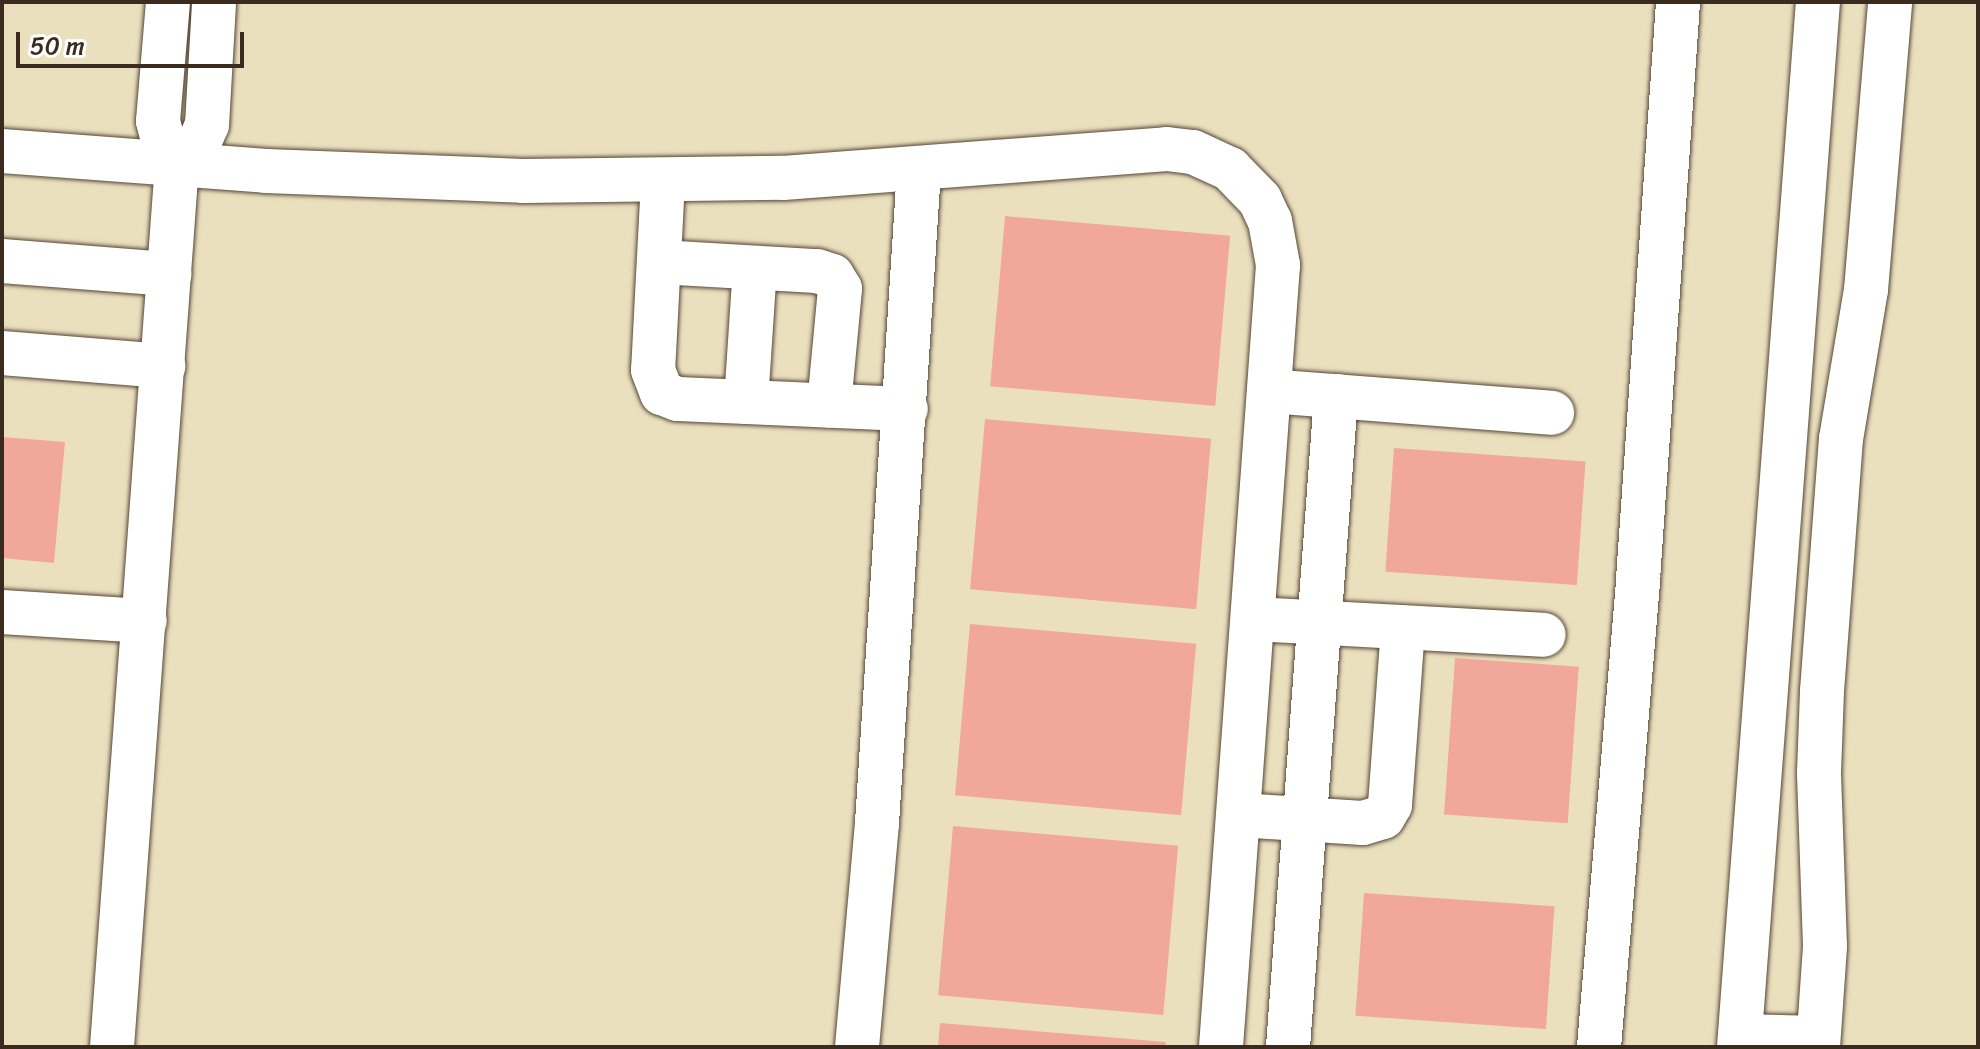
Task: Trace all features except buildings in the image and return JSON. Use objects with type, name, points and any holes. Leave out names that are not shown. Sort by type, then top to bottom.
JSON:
[{"type":"street","points":[[112,1047],[177,164],[164,145],[158,121],[168,2]]},
{"type":"street","points":[[177,164],[197,148],[207,125],[214,2]]},
{"type":"street","points":[[1599,1047],[1639,564],[1678,2]]},
{"type":"street","points":[[1818,2],[1740,1042],[1818,1043],[1825,946],[1819,773],[1823,676],[1841,439],[1866,290],[1890,2]]},
{"type":"street","points":[[2,151],[394,178],[663,181],[919,170],[1167,149],[1193,152],[1230,169],[1260,200],[1276,242],[1269,391],[1221,1047]]},
{"type":"street","points":[[857,1047],[877,823],[919,170]]},
{"type":"street","points":[[663,181],[653,370],[657,386],[669,397],[678,399],[906,409]]},
{"type":"street","points":[[2,261],[169,274]]},
{"type":"street","points":[[659,262],[825,272],[837,282],[840,289],[829,405]]},
{"type":"street","points":[[746,402],[755,268]]},
{"type":"street","points":[[2,353],[163,366]]},
{"type":"street","points":[[1269,391],[1552,413]]},
{"type":"street","points":[[1288,1047],[1336,396]]},
{"type":"street","points":[[2,612],[145,621]]},
{"type":"street","points":[[1253,619],[1544,635]]},
{"type":"street","points":[[1239,815],[1371,823],[1388,811],[1403,627]]}]
